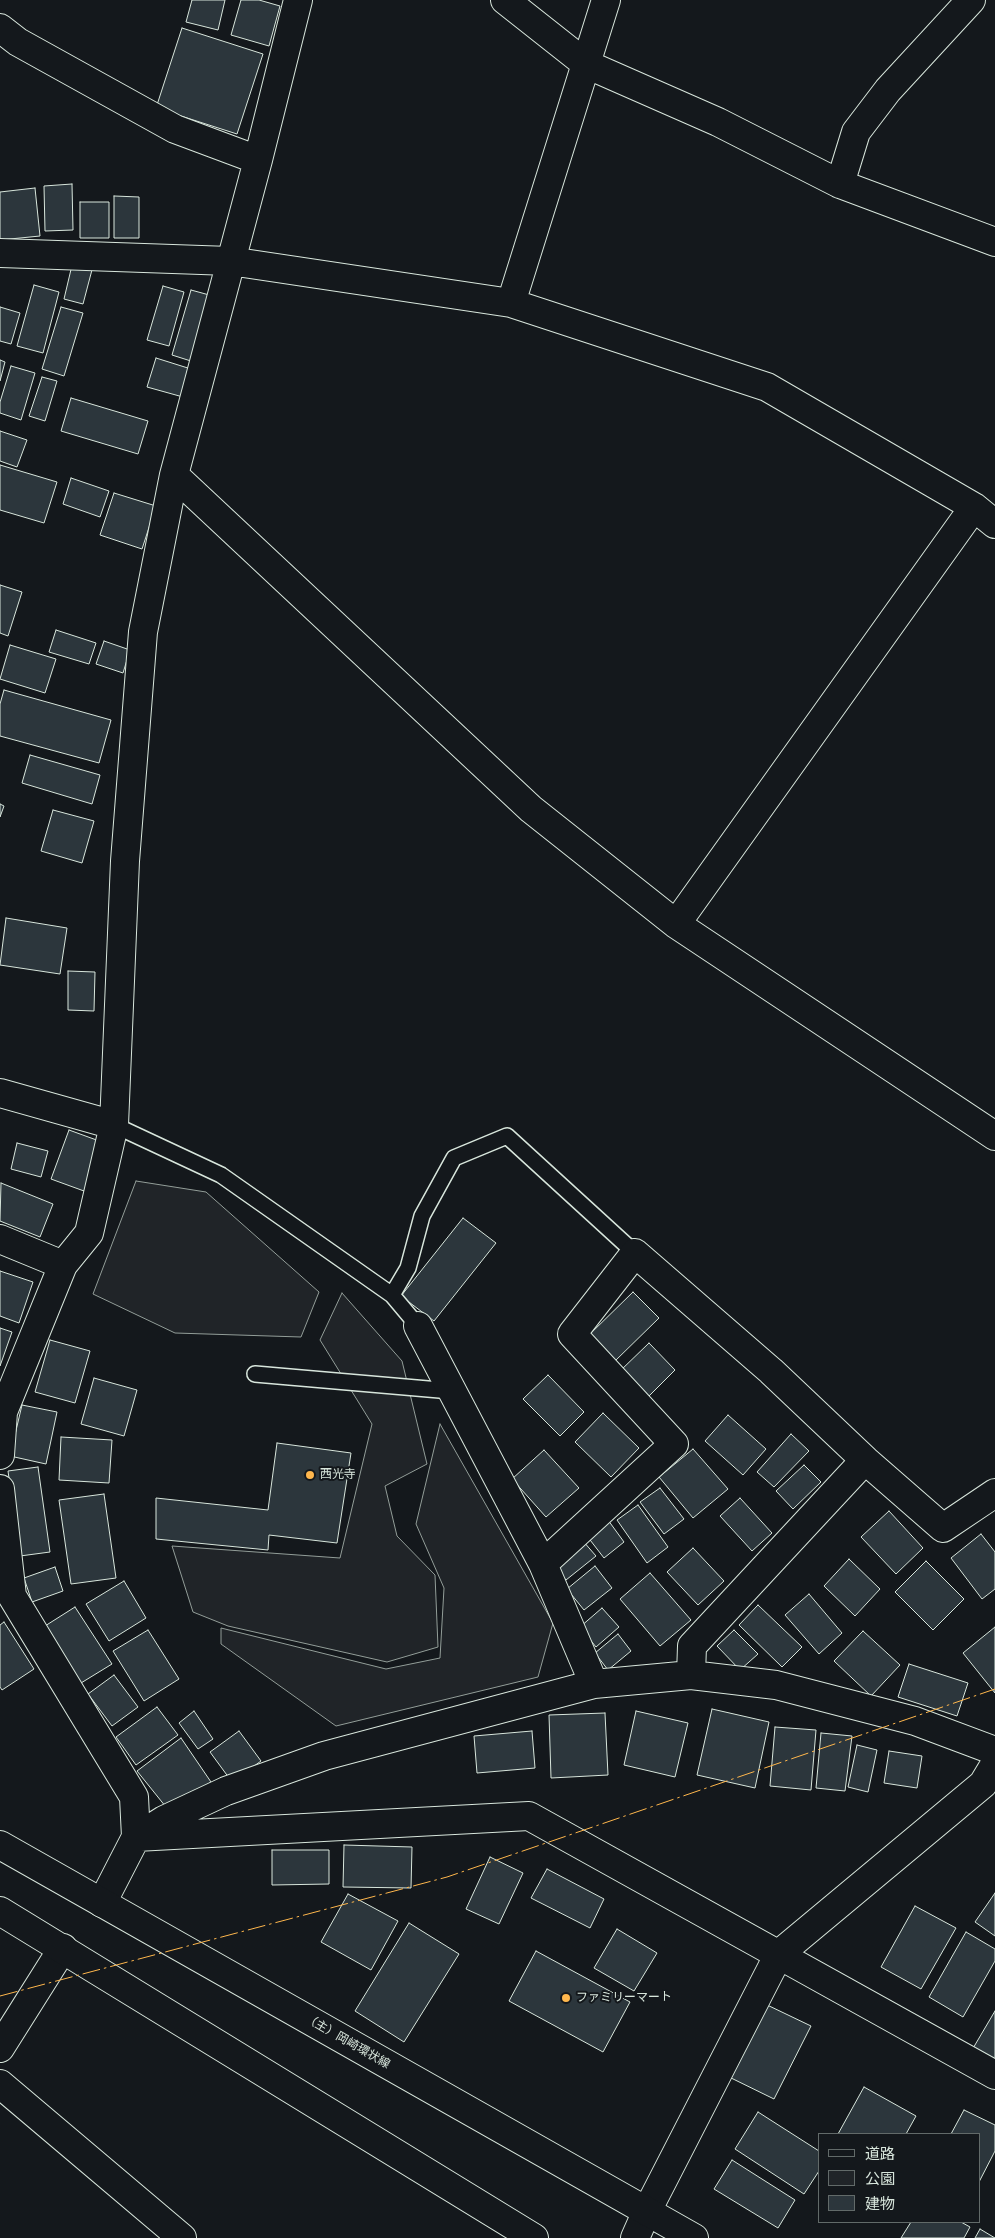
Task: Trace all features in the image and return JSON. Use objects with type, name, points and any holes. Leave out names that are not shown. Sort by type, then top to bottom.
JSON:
[{"type":"street","points":[[0,1456],[2,1411],[63,1265],[89,1234],[114,1125],[125,861],[143,632],[174,475],[258,160],[298,0]]},
{"type":"street","points":[[505,0],[586,64],[718,122],[840,184],[995,242]]},
{"type":"street","points":[[511,303],[606,0]]},
{"type":"street","points":[[840,184],[856,132],[888,90],[971,0]]},
{"type":"street","points":[[0,28],[18,42],[175,129],[258,160]]},
{"type":"street","points":[[0,253],[230,261],[511,303],[767,387],[974,507],[995,524]]},
{"type":"street","points":[[174,475],[531,809],[676,924],[995,1136]]},
{"type":"street","points":[[676,924],[974,507]]},
{"type":"street","points":[[0,1093],[114,1125]]},
{"type":"street","points":[[0,1238],[63,1265]]},
{"type":"street","points":[[543,1564],[674,1444],[572,1334],[635,1253],[772,1371],[865,1460],[943,1528],[995,1493]]},
{"type":"street","points":[[418,1326],[543,1564],[594,1684]]},
{"type":"street","points":[[691,1675],[692,1646],[865,1460]]},
{"type":"street","points":[[0,1489],[12,1596],[134,1797],[136,1837],[102,1903]]},
{"type":"street","points":[[136,1837],[164,1820],[226,1791],[324,1756],[594,1684],[691,1675],[776,1685],[915,1721],[995,1751]]},
{"type":"street","points":[[635,2238],[779,1954],[991,1780]]},
{"type":"street","points":[[136,1837],[529,1816],[995,2075]]},
{"type":"street","name":"（主）岡崎環状線","points":[[0,1845],[694,2238]]},
{"type":"street","points":[[0,1911],[534,2238]]},
{"type":"street","points":[[0,2048],[63,1948]]},
{"type":"street","points":[[0,2084],[182,2238]]},
{"type":"lane","points":[[114,1125],[221,1175],[392,1295],[418,1326]]},
{"type":"lane","points":[[392,1295],[408,1268],[422,1216],[454,1158],[507,1136],[635,1253]]},
{"type":"lane","points":[[255,1374],[451,1391]]},
{"type":"green space","points":[[136,1181],[206,1192],[319,1292],[301,1337],[175,1333],[93,1294]]},
{"type":"green space","points":[[342,1293],[402,1361],[427,1464],[385,1486],[397,1536],[435,1575],[438,1647],[387,1662],[228,1626],[193,1612],[172,1546],[340,1558],[372,1424],[320,1340]]},
{"type":"green space","points":[[440,1424],[553,1623],[538,1677],[336,1726],[221,1644],[221,1628],[386,1669],[440,1658],[444,1588],[416,1524]]},
{"type":"building","points":[[192,0],[225,0],[218,30],[186,22]]},
{"type":"building","points":[[241,0],[259,0],[280,6],[269,46],[231,35]]},
{"type":"building","points":[[182,28],[263,54],[237,134],[156,108]]},
{"type":"building","points":[[72,184],[73,230],[45,231],[44,186]]},
{"type":"building","points":[[35,188],[40,236],[0,240],[0,192]]},
{"type":"building","points":[[114,196],[139,197],[139,238],[114,238]]},
{"type":"building","points":[[80,202],[109,202],[109,238],[80,238]]},
{"type":"building","points":[[73,261],[93,266],[83,304],[64,299]]},
{"type":"building","points":[[34,285],[59,292],[43,353],[17,346]]},
{"type":"building","points":[[163,286],[184,292],[169,346],[147,340]]},
{"type":"building","points":[[191,290],[213,296],[194,362],[172,355]]},
{"type":"building","points":[[0,307],[20,313],[11,344],[0,341]]},
{"type":"building","points":[[61,307],[83,313],[64,376],[42,369]]},
{"type":"building","points":[[156,358],[191,369],[183,397],[147,387]]},
{"type":"building","points":[[0,360],[5,362],[0,381]]},
{"type":"building","points":[[11,366],[35,373],[21,420],[0,413],[0,402]]},
{"type":"building","points":[[42,377],[57,381],[45,421],[29,416]]},
{"type":"building","points":[[71,398],[148,421],[138,454],[61,431]]},
{"type":"building","points":[[0,431],[27,440],[17,467],[0,461]]},
{"type":"building","points":[[0,465],[57,482],[44,523],[0,510]]},
{"type":"building","points":[[71,478],[109,491],[100,517],[63,504]]},
{"type":"building","points":[[114,493],[156,506],[142,549],[100,535]]},
{"type":"building","points":[[0,585],[22,592],[8,636],[0,633]]},
{"type":"building","points":[[56,630],[96,643],[89,664],[49,652]]},
{"type":"building","points":[[104,641],[130,650],[123,673],[96,664]]},
{"type":"building","points":[[10,645],[56,659],[45,693],[0,679]]},
{"type":"building","points":[[4,690],[111,720],[99,763],[0,736],[0,704]]},
{"type":"building","points":[[30,755],[100,775],[92,804],[22,783]]},
{"type":"building","points":[[0,804],[4,806],[0,817]]},
{"type":"building","points":[[53,810],[94,821],[82,863],[41,851]]},
{"type":"building","points":[[6,918],[67,928],[60,974],[0,965]]},
{"type":"building","points":[[68,971],[95,972],[94,1011],[68,1010]]},
{"type":"building","points":[[69,1130],[102,1142],[84,1191],[51,1179]]},
{"type":"building","points":[[17,1143],[48,1151],[41,1177],[11,1169]]},
{"type":"building","points":[[1,1183],[53,1204],[40,1237],[0,1221]]},
{"type":"building","points":[[463,1218],[496,1243],[434,1321],[401,1296]]},
{"type":"building","points":[[0,1271],[33,1282],[19,1323],[0,1316]]},
{"type":"building","points":[[633,1292],[659,1318],[614,1362],[588,1336]]},
{"type":"building","points":[[0,1328],[12,1332],[0,1366]]},
{"type":"building","points":[[50,1340],[90,1351],[75,1403],[35,1392]]},
{"type":"building","points":[[649,1343],[675,1370],[646,1399],[619,1372]]},
{"type":"building","points":[[548,1375],[584,1412],[560,1436],[523,1399]]},
{"type":"building","points":[[94,1378],[137,1390],[124,1436],[81,1424]]},
{"type":"building","points":[[22,1405],[57,1412],[46,1464],[10,1456]]},
{"type":"building","points":[[603,1413],[639,1448],[611,1477],[575,1442]]},
{"type":"building","points":[[728,1415],[766,1449],[743,1475],[705,1441]]},
{"type":"building","points":[[791,1434],[809,1451],[774,1487],[757,1472]]},
{"type":"building","points":[[61,1437],[112,1440],[109,1483],[59,1480]]},
{"type":"building","name":"西光寺","points":[[277,1443],[351,1453],[337,1543],[269,1535],[268,1550],[156,1539],[156,1498],[268,1510]]},
{"type":"building","points":[[693,1449],[728,1489],[693,1518],[659,1477]]},
{"type":"building","points":[[544,1450],[579,1488],[546,1517],[512,1479]]},
{"type":"building","points":[[804,1465],[821,1482],[793,1509],[776,1491]]},
{"type":"building","points":[[38,1467],[50,1552],[20,1556],[8,1471]]},
{"type":"building","points":[[660,1488],[684,1519],[664,1534],[640,1502]]},
{"type":"building","points":[[104,1494],[116,1578],[71,1584],[59,1500]]},
{"type":"building","points":[[740,1498],[772,1533],[752,1551],[720,1516]]},
{"type":"building","points":[[638,1505],[668,1547],[647,1563],[617,1520]]},
{"type":"building","points":[[889,1511],[923,1548],[896,1574],[861,1537]]},
{"type":"building","points":[[608,1520],[624,1542],[604,1558],[587,1536]]},
{"type":"building","points":[[981,1534],[995,1552],[995,1589],[982,1599],[951,1558]]},
{"type":"building","points":[[583,1541],[596,1556],[566,1580],[553,1565]]},
{"type":"building","points":[[693,1548],[724,1581],[698,1605],[667,1572]]},
{"type":"building","points":[[849,1559],[880,1589],[855,1616],[824,1586]]},
{"type":"building","points":[[926,1561],[964,1599],[933,1630],[895,1592]]},
{"type":"building","points":[[595,1566],[612,1588],[584,1610],[567,1589]]},
{"type":"building","points":[[55,1567],[63,1591],[32,1602],[24,1578]]},
{"type":"building","points":[[650,1573],[691,1620],[660,1646],[620,1599]]},
{"type":"building","points":[[124,1581],[146,1618],[109,1641],[86,1604]]},
{"type":"building","points":[[809,1594],[842,1633],[819,1654],[785,1615]]},
{"type":"building","points":[[758,1605],[802,1647],[782,1667],[739,1625]]},
{"type":"building","points":[[75,1607],[112,1664],[81,1683],[45,1626]]},
{"type":"building","points":[[602,1608],[619,1627],[596,1647],[580,1627]]},
{"type":"building","points":[[4,1622],[34,1669],[2,1690],[0,1687],[0,1625]]},
{"type":"building","points":[[995,1627],[995,1693],[963,1653]]},
{"type":"building","points":[[148,1630],[179,1679],[144,1701],[113,1651]]},
{"type":"building","points":[[734,1630],[758,1654],[740,1670],[717,1646]]},
{"type":"building","points":[[863,1631],[900,1665],[871,1696],[834,1661]]},
{"type":"building","points":[[618,1634],[631,1651],[608,1670],[595,1653]]},
{"type":"building","points":[[909,1664],[968,1683],[957,1716],[898,1697]]},
{"type":"building","points":[[114,1675],[138,1707],[112,1726],[88,1694]]},
{"type":"building","points":[[157,1707],[178,1735],[136,1765],[116,1737]]},
{"type":"building","points":[[712,1709],[769,1722],[755,1788],[697,1775]]},
{"type":"building","points":[[194,1711],[213,1739],[198,1749],[179,1723]]},
{"type":"building","points":[[636,1711],[688,1723],[675,1777],[624,1765]]},
{"type":"building","points":[[605,1713],[608,1775],[551,1778],[549,1715]]},
{"type":"building","points":[[775,1727],[816,1730],[811,1790],[770,1786]]},
{"type":"building","points":[[239,1731],[261,1761],[232,1782],[210,1752]]},
{"type":"building","points":[[532,1731],[535,1768],[477,1773],[474,1736]]},
{"type":"building","points":[[821,1733],[852,1736],[845,1791],[816,1788]]},
{"type":"building","points":[[181,1738],[211,1782],[170,1812],[137,1771]]},
{"type":"building","points":[[857,1745],[877,1750],[868,1792],[848,1787]]},
{"type":"building","points":[[889,1751],[922,1756],[917,1788],[884,1783]]},
{"type":"building","points":[[344,1845],[412,1847],[411,1888],[343,1887]]},
{"type":"building","points":[[272,1850],[329,1850],[329,1884],[272,1885]]},
{"type":"building","points":[[490,1857],[523,1873],[499,1924],[466,1909]]},
{"type":"building","points":[[547,1869],[604,1899],[590,1928],[531,1898]]},
{"type":"building","points":[[995,1893],[995,1936],[975,1922]]},
{"type":"building","points":[[348,1894],[398,1921],[371,1970],[321,1942]]},
{"type":"building","points":[[915,1906],[956,1928],[921,1989],[881,1967]]},
{"type":"building","points":[[409,1923],[459,1954],[404,2042],[355,2011]]},
{"type":"building","points":[[617,1929],[657,1953],[634,1991],[594,1968]]},
{"type":"building","points":[[966,1932],[995,1949],[995,1961],[963,2017],[929,1997]]},
{"type":"building","points":[[536,1951],[630,2002],[603,2052],[509,2001]]},
{"type":"building","points":[[763,2003],[811,2026],[774,2099],[727,2076]]},
{"type":"building","points":[[995,2011],[995,2063],[972,2050]]},
{"type":"building","points":[[864,2087],[916,2116],[907,2133],[839,2133]]},
{"type":"building","points":[[964,2110],[995,2125],[995,2151],[980,2180],[980,2133],[952,2133]]},
{"type":"building","points":[[758,2112],[818,2150],[818,2173],[804,2194],[735,2149]]},
{"type":"building","points":[[732,2160],[795,2200],[778,2228],[714,2189]]},
{"type":"building","points":[[910,2223],[963,2223],[970,2227],[964,2238],[901,2238]]},
{"type":"building","points":[[980,2229],[995,2238],[975,2238]]},
{"type":"power","points":[[0,1996],[447,1877],[995,1689]]},
{"type":"place","name":"西光寺","points":[[310,1475]]},
{"type":"place","name":"ファミリーマート","points":[[566,1998]]}]
